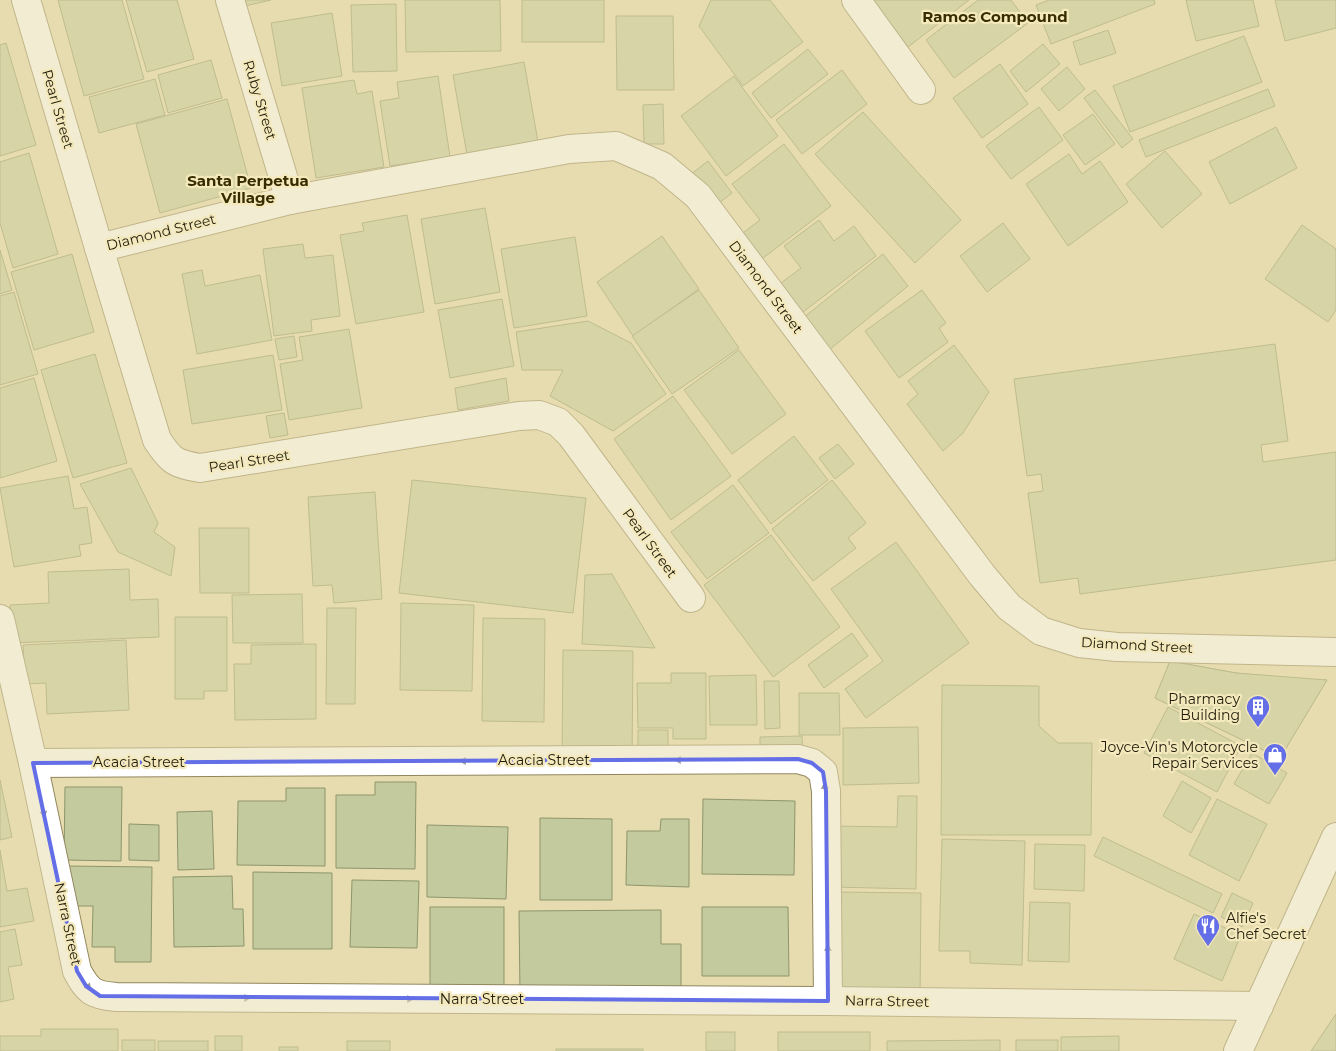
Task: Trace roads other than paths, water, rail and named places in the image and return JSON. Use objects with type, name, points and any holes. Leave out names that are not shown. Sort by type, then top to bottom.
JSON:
[{"type":"street","name":"Pearl Street","points":[[26,0],[157,440],[167,455],[181,465],[200,468],[220,466],[510,418],[539,415],[558,422],[571,435],[690,598]]},
{"type":"street","name":"Ruby Street","points":[[230,0],[290,200]]},
{"type":"street","points":[[856,0],[921,90]]},
{"type":"street","name":"Diamond Street","points":[[99,248],[290,200],[569,149],[616,146],[662,166],[698,196],[982,574],[1009,606],[1041,631],[1079,643],[1117,646],[1336,652]]},
{"type":"street","name":"Narra Street","points":[[0,619],[77,971],[86,986],[100,996],[1259,1006]]},
{"type":"street","name":"Acacia Street","points":[[33,763],[798,759],[812,763],[823,772],[826,791],[828,1001]]},
{"type":"street","points":[[1238,1051],[1336,837]]},
{"type":"place","name":"Pharmacy Building","points":[[1258,728]]},
{"type":"place","name":"Joyce-Vin's Motorcycle Repair Services","points":[[1275,776]]},
{"type":"place","name":"Alfie's Chef Secret","points":[[1208,947]]},
{"type":"district","name":"Ramos Compound","points":[[995,16]]},
{"type":"district","name":"Santa Perpetua Village","points":[[248,188]]}]
